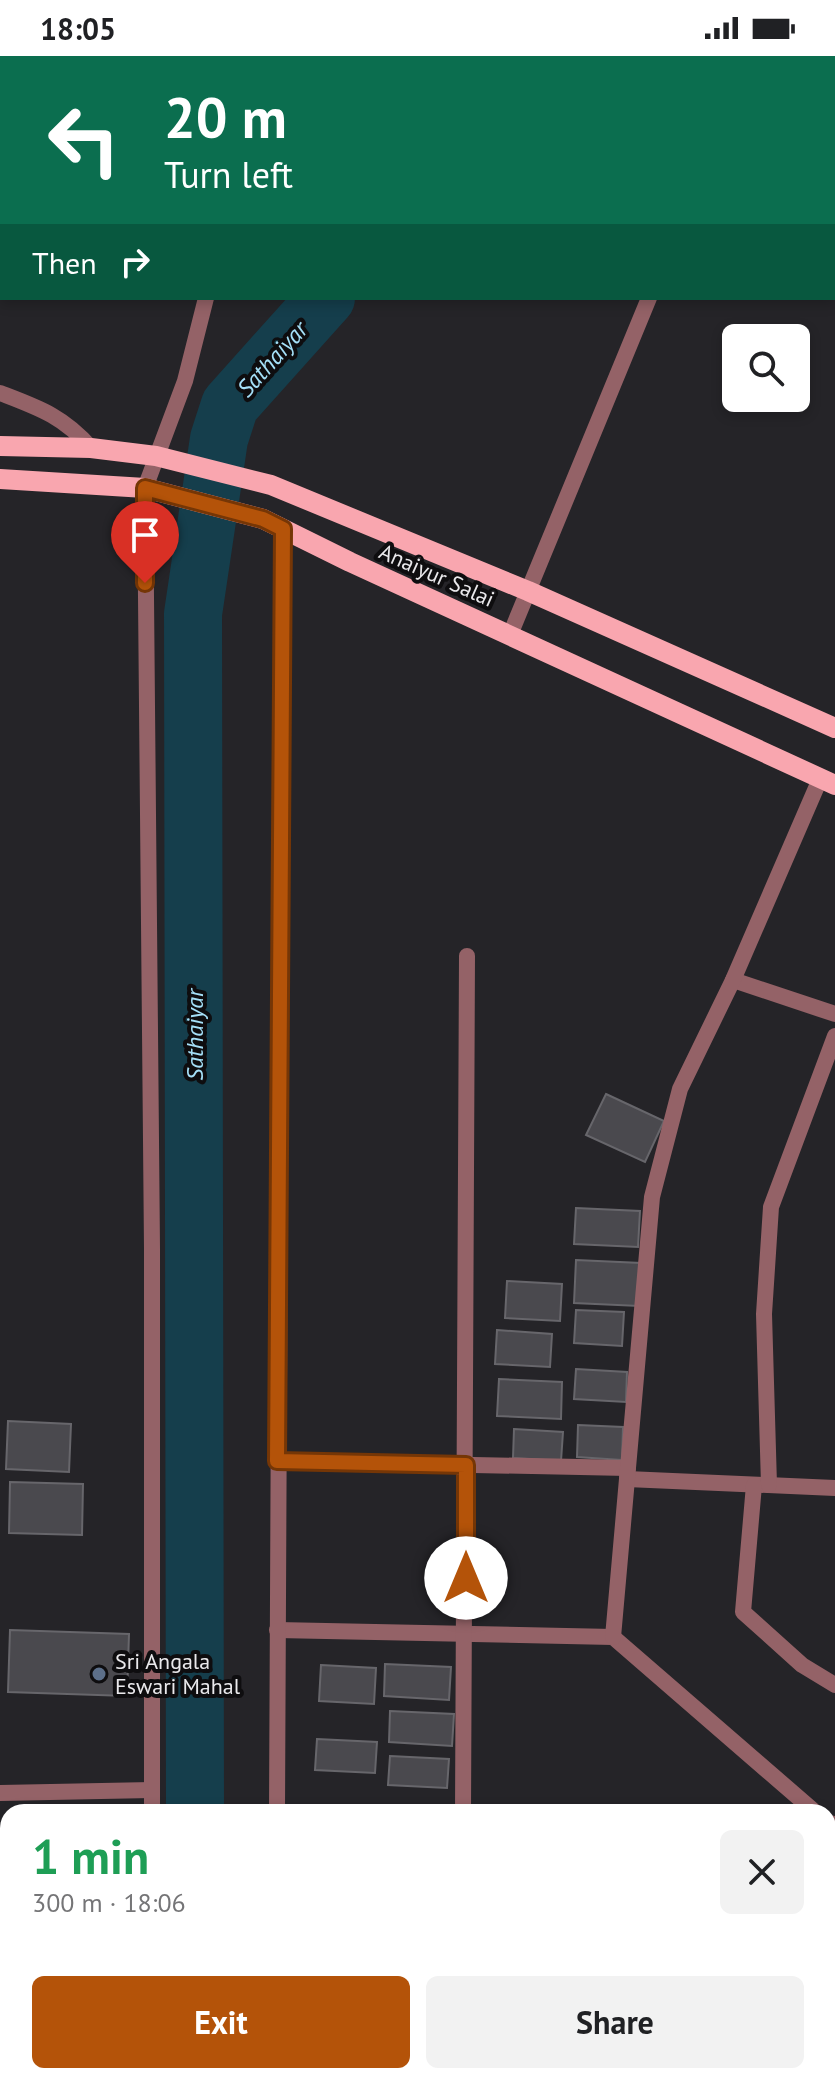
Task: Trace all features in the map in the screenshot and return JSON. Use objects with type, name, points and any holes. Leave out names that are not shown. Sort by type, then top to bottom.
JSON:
[{"type":"main road","name":"Anaiyur Salai","points":[[0,446],[91,448],[156,456],[271,485],[528,591],[835,728]]},
{"type":"main road","name":"Anaiyur Salai","points":[[0,479],[145,488],[263,519],[828,782]]},
{"type":"street","points":[[152,1804],[152,1249],[145,488],[195,347],[206,300]]},
{"type":"street","points":[[510,635],[648,300]]},
{"type":"street","points":[[0,393],[40,408],[73,427],[91,448]]},
{"type":"street","points":[[277,1804],[283,529]]},
{"type":"street","points":[[613,1637],[652,1197],[680,1089],[828,782]]},
{"type":"street","points":[[463,1804],[467,956]]},
{"type":"street","points":[[733,980],[835,1014]]},
{"type":"street","points":[[835,1036],[771,1207],[764,1314],[761,1485],[743,1612],[802,1665],[835,1685]]},
{"type":"street","points":[[277,1461],[466,1465],[835,1488]]},
{"type":"street","points":[[277,1630],[613,1637],[806,1804]]},
{"type":"street","points":[[0,1793],[152,1790]]},
{"type":"building","points":[[606,1094],[664,1121],[645,1162],[586,1135]]},
{"type":"building","points":[[576,1208],[640,1211],[638,1247],[574,1244]]},
{"type":"building","points":[[576,1260],[641,1263],[639,1306],[574,1303]]},
{"type":"building","points":[[507,1281],[562,1284],[560,1321],[505,1318]]},
{"type":"building","points":[[576,1310],[624,1312],[622,1346],[574,1343]]},
{"type":"building","points":[[497,1330],[552,1334],[550,1367],[495,1364]]},
{"type":"building","points":[[576,1369],[627,1372],[626,1402],[574,1399]]},
{"type":"building","points":[[499,1379],[562,1382],[561,1419],[497,1416]]},
{"type":"building","points":[[8,1421],[71,1424],[69,1472],[6,1469]]},
{"type":"building","points":[[578,1425],[623,1427],[622,1460],[577,1457]]},
{"type":"building","points":[[514,1429],[563,1432],[561,1461],[513,1458]]},
{"type":"building","points":[[10,1482],[83,1484],[82,1535],[9,1533]]},
{"type":"building","points":[[10,1630],[129,1634],[127,1696],[8,1692]]},
{"type":"building","points":[[385,1664],[451,1667],[449,1700],[384,1696]]},
{"type":"building","points":[[321,1665],[376,1668],[374,1704],[319,1701]]},
{"type":"building","points":[[390,1711],[454,1714],[452,1746],[389,1742]]},
{"type":"building","points":[[317,1739],[377,1742],[375,1773],[315,1770]]},
{"type":"building","points":[[390,1756],[449,1759],[447,1788],[388,1785]]},
{"type":"waterway","name":"Sathaiyar","points":[[195,1804],[193,614],[219,439],[230,405],[324,300]]},
{"type":"place","name":"Sri Angala Eswari Mahal","points":[[99,1674]]},
{"type":"route","points":[[145,583],[145,488],[263,519],[283,529],[277,1461],[466,1465],[466,1578]]}]
